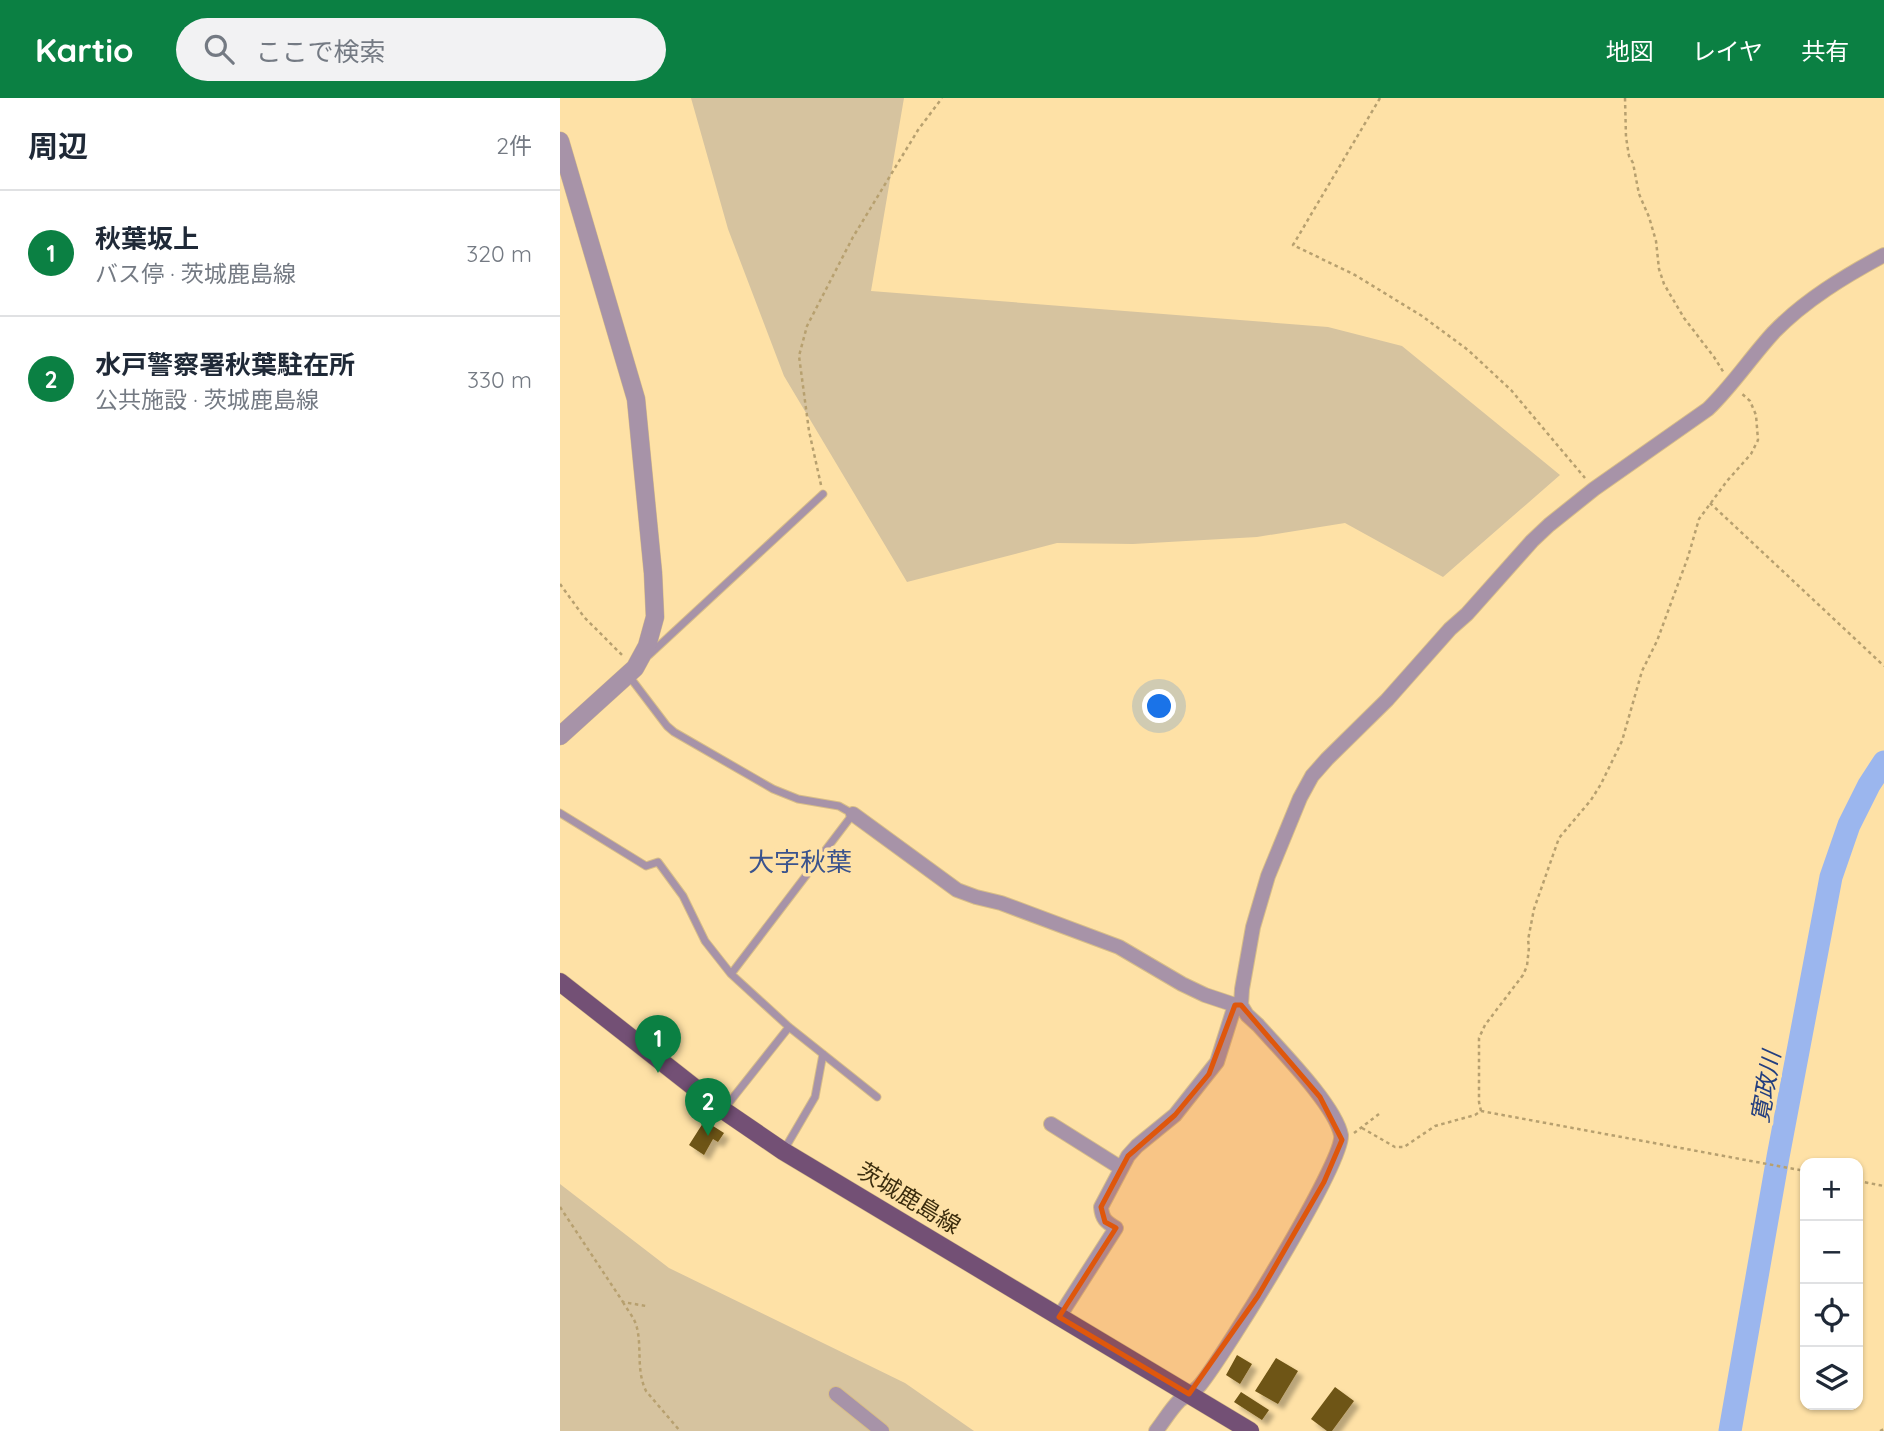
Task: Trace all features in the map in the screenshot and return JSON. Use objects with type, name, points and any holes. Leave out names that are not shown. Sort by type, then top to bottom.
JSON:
[{"type":"main road","name":"茨城鹿島線","points":[[560,982],[723,1110],[783,1151],[1250,1431]]},
{"type":"street","points":[[560,141],[636,399],[655,617],[647,646],[632,672],[560,736]]},
{"type":"street","points":[[1059,1317],[1116,1228],[1105,1222],[1101,1207],[1121,1168],[1137,1146],[1175,1115],[1217,1062],[1238,1005],[1261,897],[1300,798],[1312,776],[1387,700],[1549,525],[1594,489],[1708,409],[1751,358],[1796,312],[1884,255]]},
{"type":"street","points":[[853,814],[957,890],[1002,903],[1119,947],[1182,984],[1205,995],[1238,1005],[1320,1097],[1339,1130],[1342,1140],[1324,1182],[1258,1296],[1201,1383],[1178,1402],[1156,1431]]},
{"type":"street","points":[[1051,1125],[1121,1168]]},
{"type":"street","points":[[836,1394],[882,1431]]},
{"type":"lane","points":[[731,974],[853,814],[839,806],[798,799],[773,789],[674,732],[667,726],[632,672],[823,494]]},
{"type":"lane","points":[[560,813],[646,866],[658,862],[683,896],[705,941],[731,974],[789,1027],[877,1097]]},
{"type":"lane","points":[[723,1110],[789,1027]]},
{"type":"lane","points":[[783,1151],[815,1097],[823,1054]]},
{"type":"path","points":[[823,494],[809,431],[799,356],[807,326],[853,237],[918,130],[942,98]]},
{"type":"path","points":[[1380,98],[1293,244],[1355,275],[1422,316],[1468,350],[1511,390],[1594,489]]},
{"type":"path","points":[[1481,1111],[1479,1038],[1527,966],[1530,947],[1528,940],[1534,909],[1559,838],[1591,800],[1622,741],[1642,671],[1657,640],[1699,519],[1751,454],[1758,440],[1756,415],[1749,401],[1732,383],[1684,318],[1664,284],[1659,269],[1656,241],[1629,156],[1625,98]]},
{"type":"path","points":[[1710,503],[1884,666]]},
{"type":"path","points":[[560,584],[584,617],[632,672]]},
{"type":"path","points":[[1362,1128],[1387,1144],[1404,1147],[1435,1126],[1481,1111],[1800,1170]]},
{"type":"path","points":[[1342,1140],[1379,1114]]},
{"type":"path","points":[[1863,1182],[1884,1186]]},
{"type":"path","points":[[560,1207],[636,1322],[643,1385],[680,1431]]},
{"type":"path","points":[[622,1302],[646,1306]]},
{"type":"highlighted area","points":[[1235,1005],[1241,1005],[1320,1097],[1342,1140],[1324,1182],[1258,1296],[1189,1394],[1059,1317],[1116,1228],[1105,1222],[1101,1207],[1128,1156],[1175,1115],[1209,1074]]},
{"type":"shaded area","points":[[691,98],[904,98],[871,291],[1328,327],[1402,346],[1560,475],[1443,577],[1345,523],[1257,537],[1133,544],[1057,543],[907,582],[784,376],[728,229]]},
{"type":"shaded area","points":[[560,1184],[669,1268],[905,1383],[974,1431],[560,1431]]},
{"type":"building","points":[[703,1123],[724,1133],[718,1142],[713,1139],[704,1155],[689,1145]]},
{"type":"building","points":[[1237,1355],[1252,1364],[1240,1384],[1226,1375]]},
{"type":"building","points":[[1276,1358],[1298,1371],[1278,1404],[1255,1391]]},
{"type":"building","points":[[1335,1387],[1354,1401],[1332,1431],[1327,1431],[1311,1419]]},
{"type":"building","points":[[1241,1392],[1269,1410],[1262,1420],[1234,1402]]},
{"type":"waterway","name":"寛政川","points":[[1730,1431],[1831,877],[1849,825],[1884,762]]},
{"type":"place","name":"秋葉坂上","points":[[658,1073]]},
{"type":"place","name":"水戸警察署秋葉駐在所","points":[[708,1136]]},
{"type":"district","name":"大字秋葉","points":[[800,862]]}]
